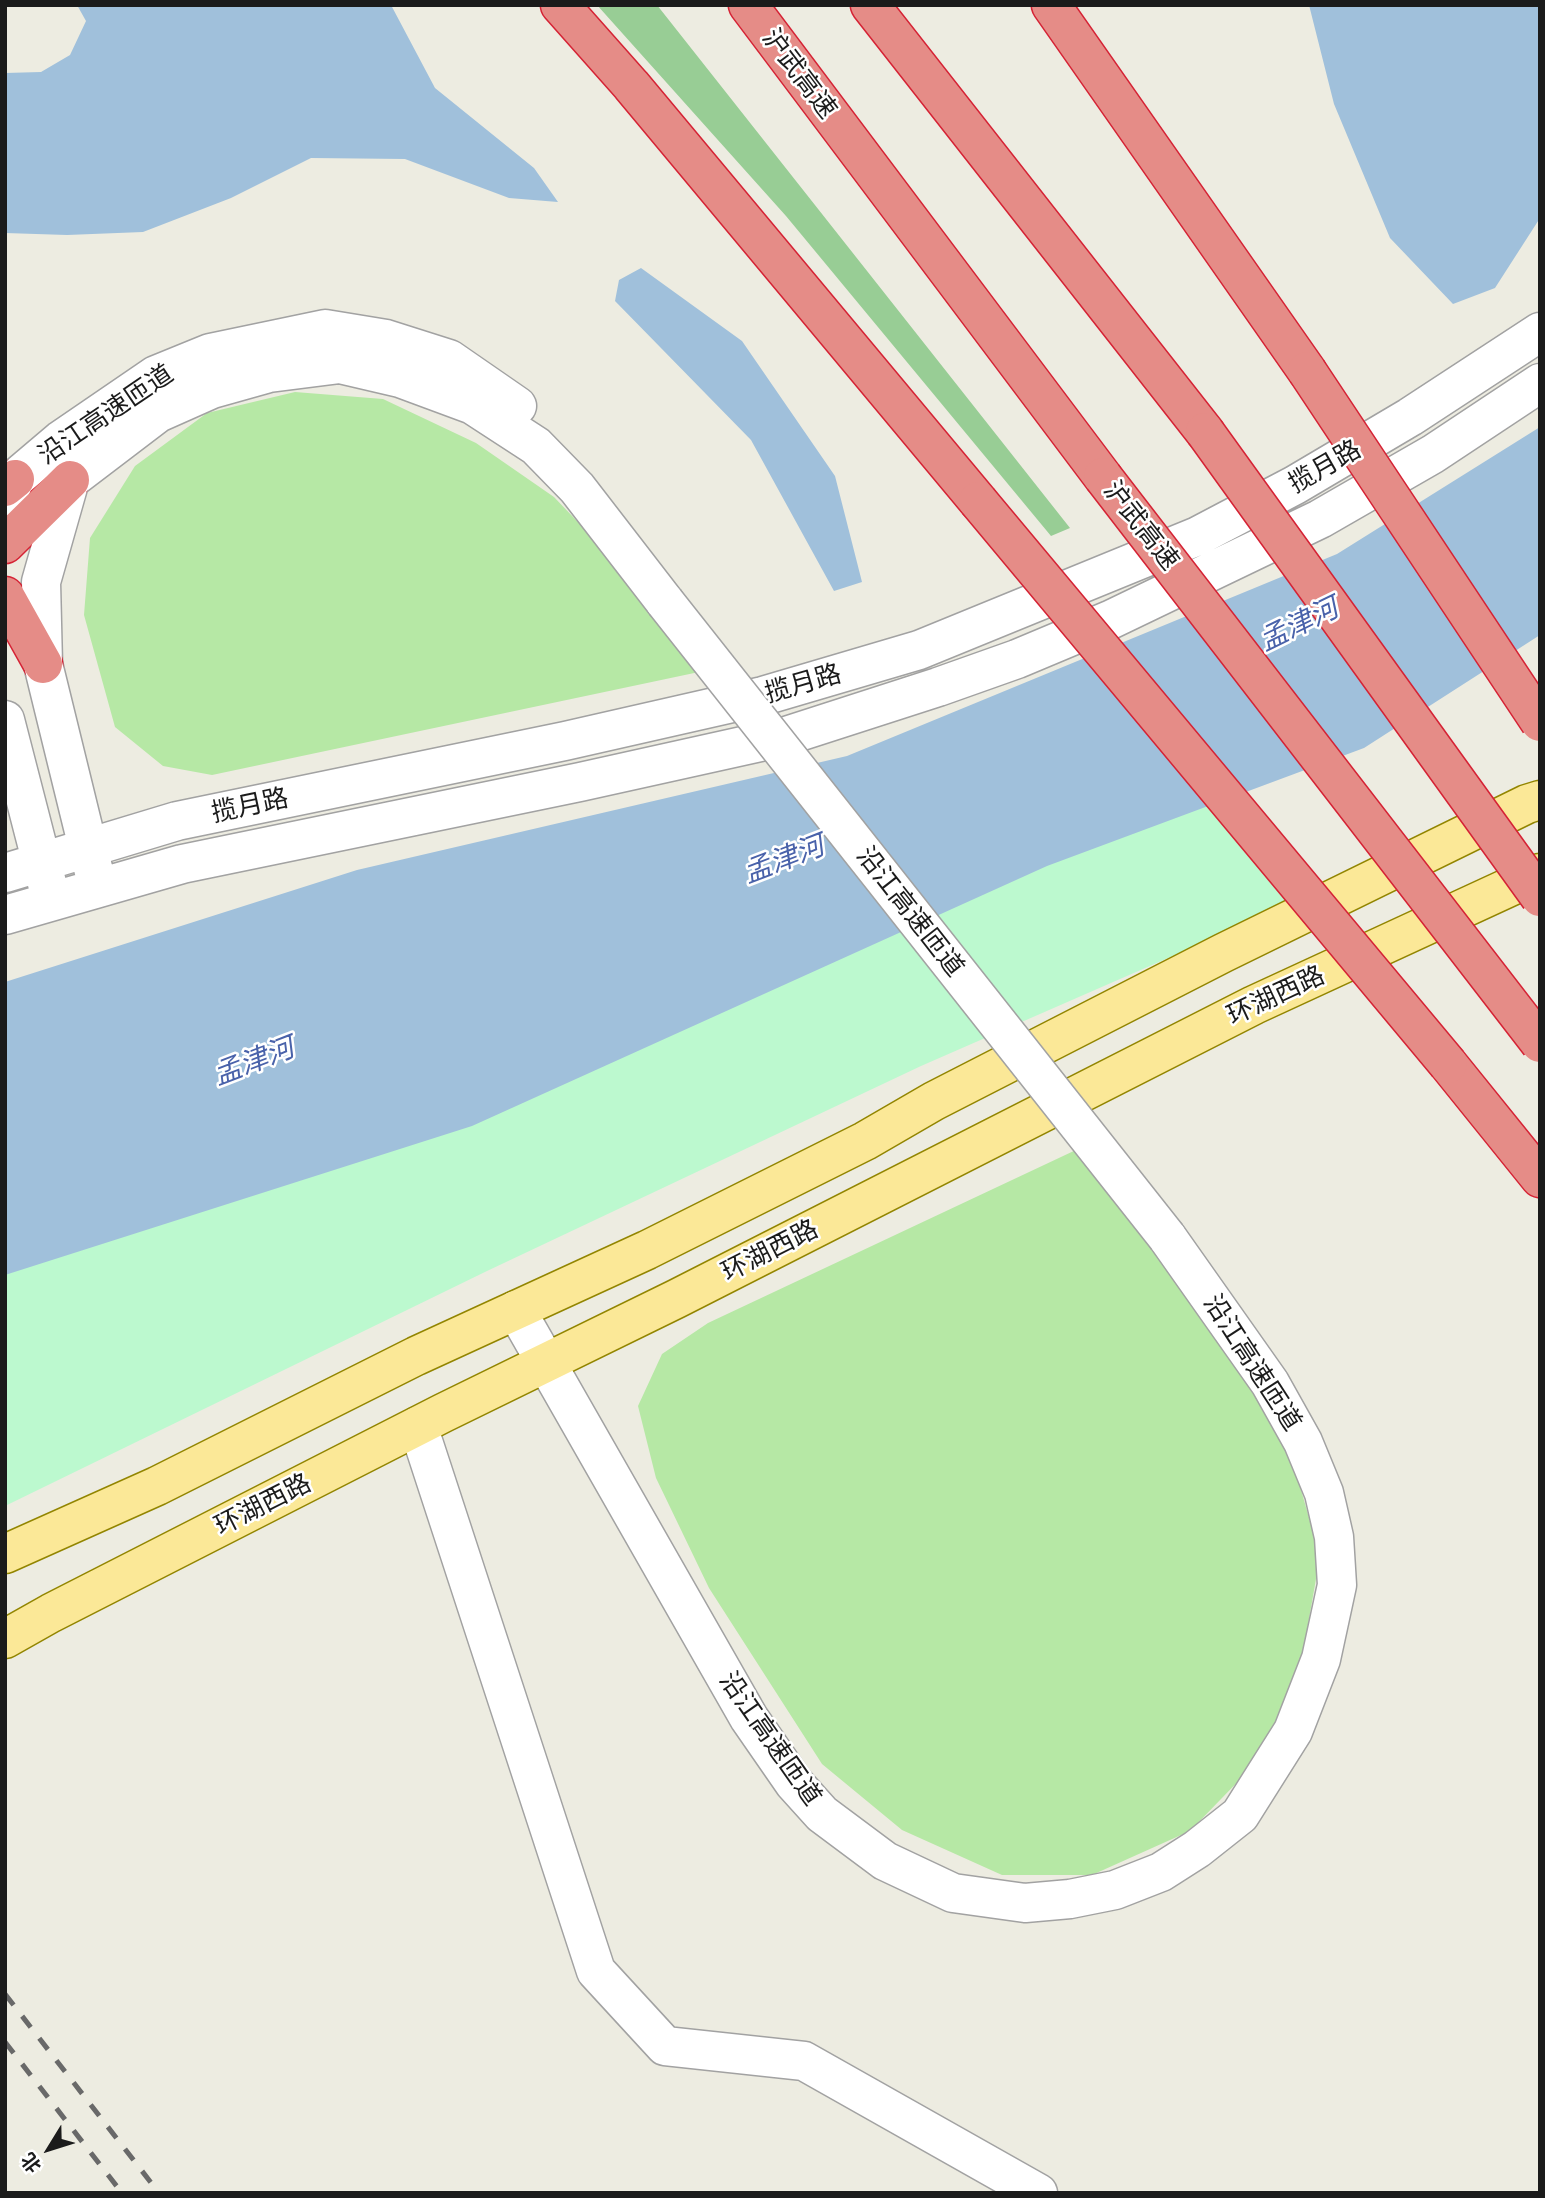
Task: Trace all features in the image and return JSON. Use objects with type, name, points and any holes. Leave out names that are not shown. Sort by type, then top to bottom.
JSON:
[{"type":"highway","points":[[560,5],[631,85],[1448,1064],[1540,1178]]},
{"type":"highway","name":"沪武高速","points":[[748,5],[1103,477],[1540,1043]]},
{"type":"highway","points":[[870,5],[1205,432],[1540,897]]},
{"type":"highway","points":[[1051,5],[1307,371],[1540,722]]},
{"type":"highway","points":[[5,544],[70,480]]},
{"type":"highway","points":[[5,596],[43,664]]},
{"type":"main road","points":[[5,1554],[157,1486],[416,1356],[647,1250],[865,1141],[934,1101],[1223,953],[1540,800]]},
{"type":"main road","name":"环湖西路","points":[[5,1639],[418,1426],[1254,1005],[1540,873]]},
{"type":"street","name":"沿江高速匝道","points":[[9,489],[61,440],[156,375],[210,353],[325,329],[386,339],[449,359],[516,405],[585,469],[665,603]]},
{"type":"street","name":"揽月路","points":[[5,873],[177,821],[565,741],[750,699],[919,650],[1198,536],[1295,485],[1399,424],[1540,332]]},
{"type":"street","name":"沿江高速匝道","points":[[70,480],[158,413],[212,389],[269,373],[340,364],[400,378],[473,405],[536,446],[577,488],[1167,1237],[1270,1382],[1303,1441],[1324,1493],[1334,1537],[1337,1585],[1321,1659],[1293,1731],[1240,1815],[1197,1849],[1161,1872],[1115,1890],[1025,1903],[953,1892],[885,1861],[822,1814],[794,1783],[749,1718],[516,1310]]},
{"type":"street","name":"揽月路","points":[[5,915],[182,864],[783,737],[951,682],[1017,659],[1110,620],[1320,519],[1433,454],[1540,383]]},
{"type":"street","points":[[70,480],[41,582],[43,664],[98,888]]},
{"type":"street","points":[[5,720],[52,901]]},
{"type":"street","points":[[418,1426],[596,1971],[665,2046],[804,2061],[1038,2193]]},
{"type":"green space","points":[[597,5],[657,5],[1070,528],[1051,536],[786,216]]},
{"type":"green space","points":[[295,392],[383,399],[476,443],[554,497],[636,583],[699,672],[212,775],[163,766],[115,727],[84,615],[90,538],[135,466],[207,413]]},
{"type":"green space","points":[[1169,729],[1303,899],[921,1066],[487,1271],[5,1506],[5,1189]]},
{"type":"green space","points":[[1078,1149],[1235,1356],[1291,1455],[1320,1556],[1298,1682],[1253,1766],[1190,1831],[1092,1875],[1002,1875],[902,1830],[822,1764],[709,1588],[656,1478],[638,1406],[662,1354],[708,1323]]},
{"type":"water","points":[[77,5],[391,5],[435,88],[534,168],[558,202],[509,198],[405,159],[311,158],[231,198],[143,232],[67,235],[5,233],[5,73],[41,72],[70,55],[86,21]]},
{"type":"water","points":[[1309,5],[1540,5],[1540,218],[1495,288],[1453,304],[1390,238],[1334,104]]},
{"type":"water","points":[[641,268],[742,341],[835,476],[862,582],[834,591],[751,440],[615,301],[619,280]]},
{"type":"water","name":"孟津河","points":[[1540,427],[1540,635],[1364,748],[1047,866],[472,1126],[5,1275],[5,982],[357,870],[847,756],[1337,554]]},
{"type":"railway","points":[[5,1994],[159,2193]]},
{"type":"railway","points":[[5,2042],[122,2193]]}]
